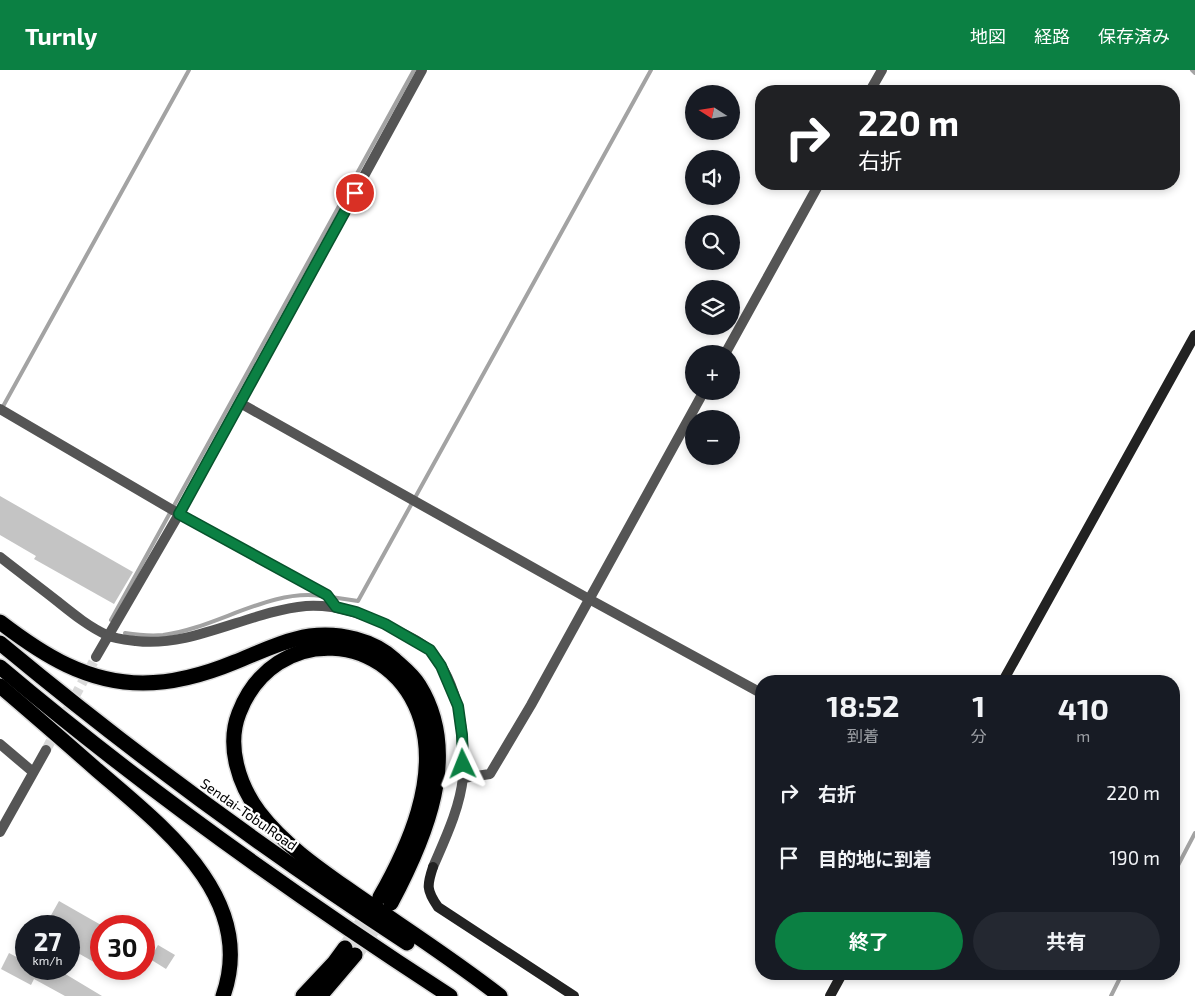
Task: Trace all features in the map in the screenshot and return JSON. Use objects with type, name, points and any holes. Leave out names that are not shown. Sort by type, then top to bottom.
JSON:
[{"type":"highway","points":[[0,622],[46,655],[66,666],[83,673],[124,682],[164,682],[184,678],[224,666],[291,641],[311,636],[326,635],[359,640],[376,646],[391,656],[418,683],[426,698],[433,715],[438,754],[437,773],[429,816],[412,860],[386,900],[418,811],[426,763],[422,721],[404,687],[390,672],[376,661],[358,653],[325,647],[305,650],[285,658],[268,669],[254,684],[243,701],[237,717],[234,732],[236,762],[241,780],[260,813],[316,866],[472,974],[500,996]]},
{"type":"highway","name":"Sendai-Tobu Road","points":[[0,643],[80,708],[206,804],[349,904],[490,996]]},
{"type":"highway","points":[[0,667],[109,755],[250,861],[338,923],[450,996]]},
{"type":"highway","points":[[0,686],[150,816],[188,855],[204,875],[222,910],[228,930],[231,952],[223,996]]},
{"type":"highway","points":[[303,996],[334,964],[350,951],[320,996]]},
{"type":"street","points":[[96,656],[174,511],[240,403],[422,70]]},
{"type":"street","points":[[873,85],[882,70]]},
{"type":"street","points":[[730,345],[816,190]]},
{"type":"street","points":[[1006,675],[1195,335]]},
{"type":"street","points":[[463,778],[490,774],[531,705],[699,400]]},
{"type":"street","points":[[240,403],[755,690]]},
{"type":"street","points":[[3,411],[331,601],[385,624],[430,650],[441,666],[458,706],[462,735],[463,778],[453,816],[433,867],[428,886],[430,896],[438,907],[574,996]]},
{"type":"street","points":[[0,557],[77,616],[108,636],[136,641],[157,643],[184,638],[268,614],[331,601]]},
{"type":"street","points":[[0,744],[33,772]]},
{"type":"street","points":[[0,832],[46,750]]},
{"type":"street","points":[[830,996],[839,980]]},
{"type":"building","points":[[0,496],[133,572],[114,604],[34,559],[36,556],[0,535]]},
{"type":"building","points":[[59,901],[90,919],[90,960],[80,954],[80,915],[51,915]]},
{"type":"building","points":[[158,945],[175,955],[166,969],[155,962],[155,950]]},
{"type":"building","points":[[9,953],[15,956],[15,976],[1,969]]},
{"type":"building","points":[[22,980],[34,980],[31,985]]},
{"type":"building","points":[[36,980],[75,980],[102,996],[65,996]]},
{"type":"waterway","points":[[1,410],[189,70]]},
{"type":"waterway","points":[[111,620],[414,70]]},
{"type":"waterway","points":[[331,597],[358,601],[651,70]]},
{"type":"waterway","points":[[1192,70],[1195,73]]},
{"type":"waterway","points":[[125,633],[163,635],[202,625],[262,603],[282,598],[302,595],[321,596]]},
{"type":"waterway","points":[[1180,862],[1195,833]]},
{"type":"waterway","points":[[1111,996],[1119,980]]},
{"type":"tunnel","points":[[46,750],[96,657]]},
{"type":"tunnel","points":[[345,948],[374,906]]},
{"type":"tunnel","points":[[355,955],[384,913]]},
{"type":"route","points":[[355,193],[179,514],[327,595],[336,607],[356,612],[385,624],[430,650],[448,680],[458,706],[463,764]]}]
